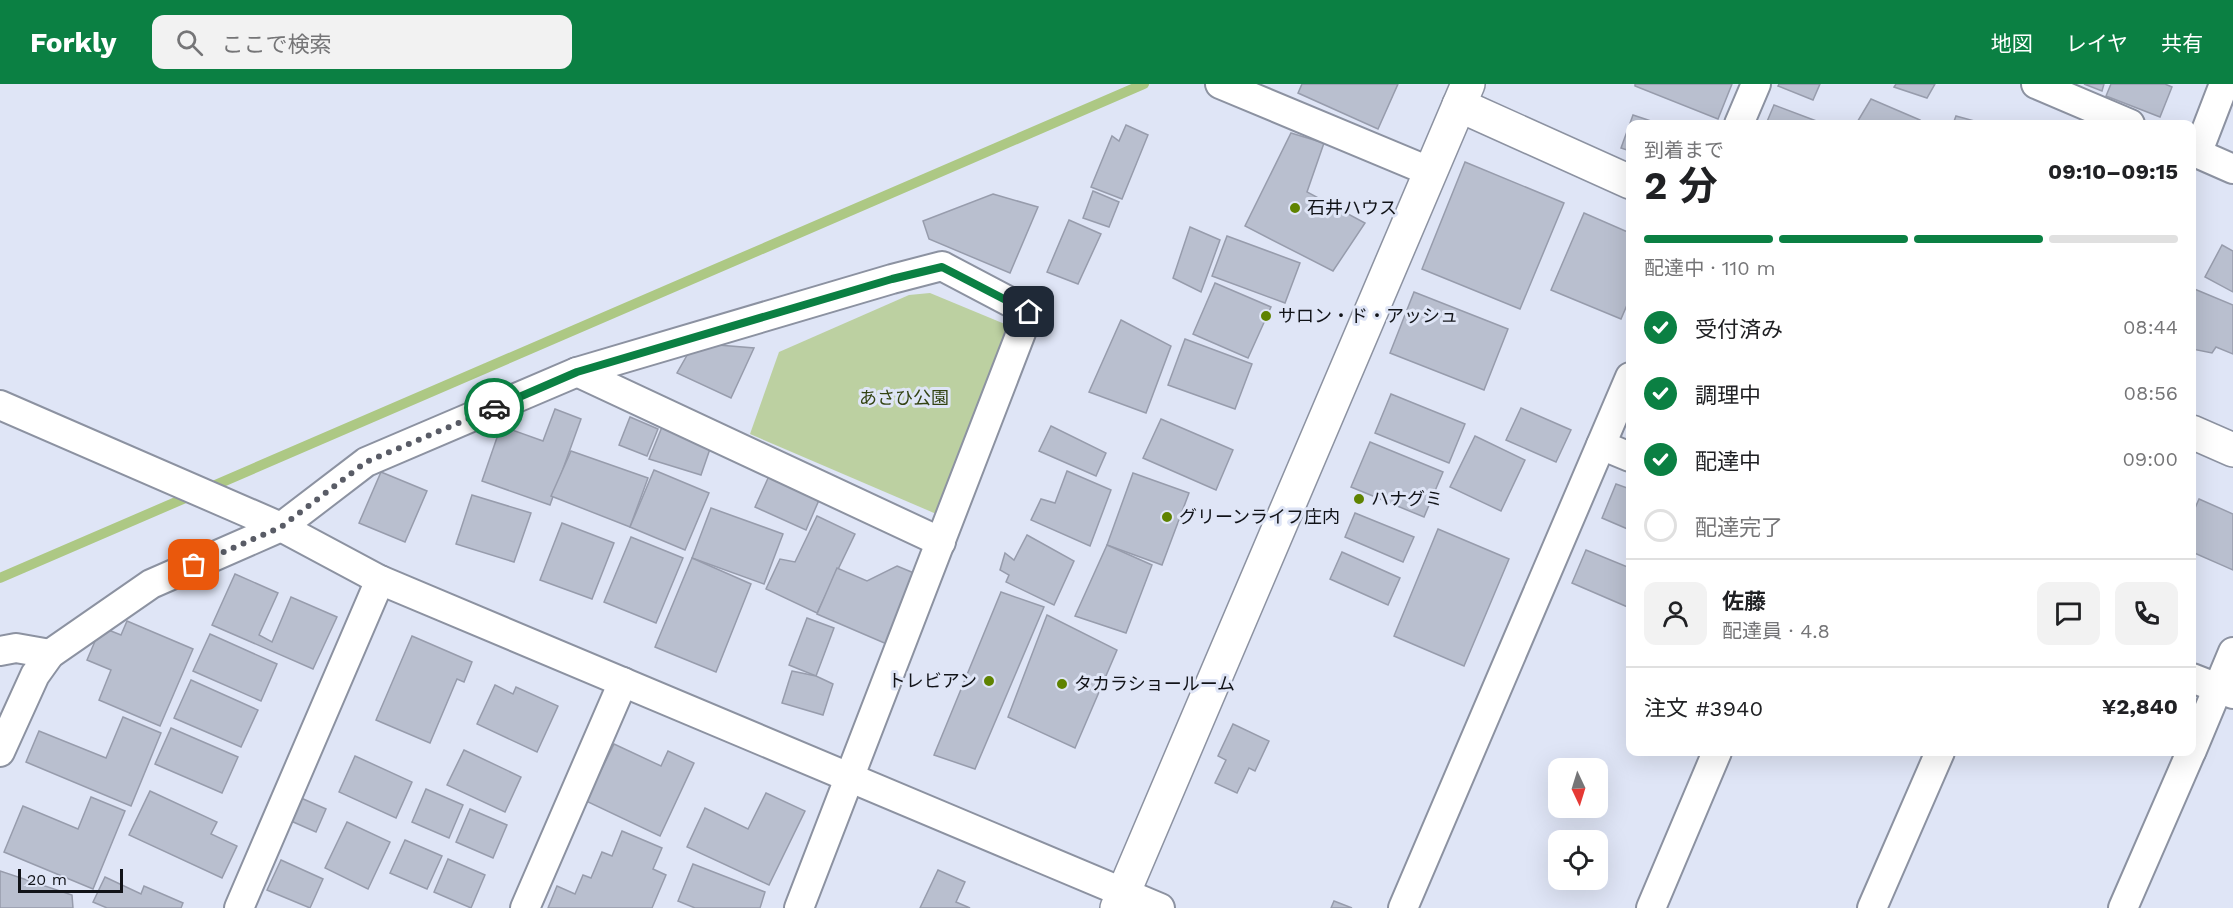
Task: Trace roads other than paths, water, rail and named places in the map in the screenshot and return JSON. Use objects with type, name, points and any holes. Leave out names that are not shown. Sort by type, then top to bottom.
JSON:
[{"type":"street","points":[[1220,84],[1431,172]]},
{"type":"street","points":[[1741,120],[1756,84]]},
{"type":"street","points":[[2036,84],[2121,120]]},
{"type":"street","points":[[2196,148],[2224,84]]},
{"type":"street","points":[[1120,901],[1464,95],[1626,180]]},
{"type":"street","points":[[2196,154],[2233,169]]},
{"type":"street","points":[[0,752],[35,675],[50,654],[150,584],[281,527],[366,462],[577,372],[892,279],[942,267],[1029,312],[799,908]]},
{"type":"street","points":[[577,372],[941,542]]},
{"type":"street","points":[[1403,908],[1626,386]]},
{"type":"street","points":[[0,405],[281,527],[380,580],[850,778],[1120,901],[1160,908]]},
{"type":"street","points":[[2196,434],[2233,450]]},
{"type":"street","points":[[1601,445],[1626,455]]},
{"type":"street","points":[[239,908],[380,580]]},
{"type":"street","points":[[0,651],[16,648],[50,654]]},
{"type":"street","points":[[2196,743],[2226,692],[2233,652]]},
{"type":"street","points":[[2196,680],[2226,692]]},
{"type":"street","points":[[525,908],[622,682]]},
{"type":"street","points":[[1651,908],[1715,756]]},
{"type":"street","points":[[1872,908],[1938,756]]},
{"type":"street","points":[[2123,908],[2189,756]]},
{"type":"waterway","points":[[0,578],[1144,84]]},
{"type":"place","name":"石井ハウス","points":[[1295,208]]},
{"type":"place","name":"サロン・ド・アッシュ","points":[[1266,316]]},
{"type":"place","name":"ハナグミ","points":[[1359,499]]},
{"type":"place","name":"グリーンライフ庄内","points":[[1167,517]]},
{"type":"place","name":"トレビアン","points":[[989,681]]},
{"type":"place","name":"タカラショールーム","points":[[1062,684]]},
{"type":"park label","name":"あさひ公園","points":[[904,398]]}]
